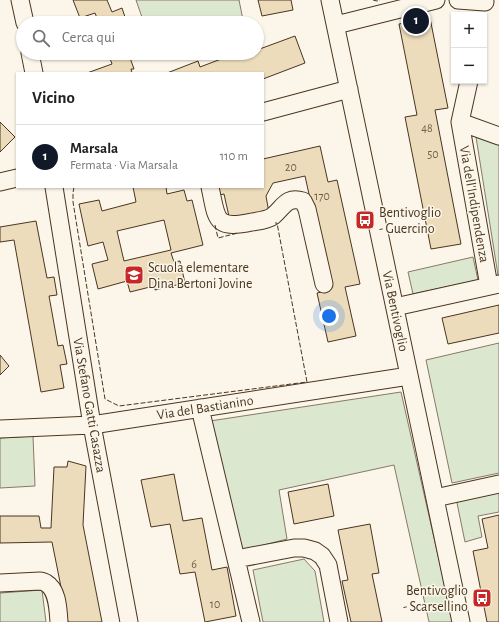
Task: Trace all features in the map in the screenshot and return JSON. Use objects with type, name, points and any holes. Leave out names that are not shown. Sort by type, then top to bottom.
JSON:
[{"type":"street","points":[[20,0],[23,16]]},
{"type":"street","name":"Via Bentivoglio","points":[[330,0],[461,622]]},
{"type":"street","points":[[336,25],[436,0]]},
{"type":"street","points":[[458,0],[484,6]]},
{"type":"street","points":[[31,60],[34,72]]},
{"type":"street","name":"Via dell'Indipendenza","points":[[468,84],[460,122],[494,285]]},
{"type":"street","points":[[264,112],[349,89]]},
{"type":"street","name":"Via dell'Indipendenza","points":[[460,122],[499,136]]},
{"type":"street","points":[[0,182],[16,178]]},
{"type":"street","name":"Via Stefano Gatti Casazza","points":[[54,188],[92,425],[129,622]]},
{"type":"street","points":[[210,188],[215,212],[219,220],[226,224],[238,225],[271,218],[289,200],[297,199],[303,201],[307,209],[324,284]]},
{"type":"street","points":[[395,307],[494,285]]},
{"type":"street","name":"Via del Bastianino","points":[[0,429],[92,425],[409,376]]},
{"type":"street","points":[[200,408],[251,622]]},
{"type":"street","points":[[435,498],[499,484]]},
{"type":"street","points":[[236,559],[294,548],[304,548],[315,551],[322,556],[328,565],[339,622]]},
{"type":"street","points":[[0,583],[46,582],[52,588],[55,596],[60,622]]},
{"type":"green space","points":[[136,0],[239,0],[242,16],[142,16]]},
{"type":"green space","points":[[476,137],[499,145],[499,275],[498,275]]},
{"type":"green space","points":[[473,257],[478,280],[413,294],[408,272]]},
{"type":"green space","points":[[499,343],[499,473],[452,483],[426,360]]},
{"type":"green space","points":[[401,392],[453,622],[429,622],[394,465],[279,490],[287,539],[241,551],[210,421]]},
{"type":"green space","points":[[33,436],[35,486],[0,488],[0,438]]},
{"type":"green space","points":[[499,490],[499,512],[478,516],[482,537],[465,542],[456,498]]},
{"type":"green space","points":[[304,559],[315,571],[324,622],[263,622],[253,570]]},
{"type":"green space","points":[[42,590],[46,622],[0,622],[0,593]]},
{"type":"building","points":[[73,0],[107,0],[112,12],[122,8],[125,16],[96,16],[95,13],[86,16],[79,16]]},
{"type":"building","points":[[258,0],[291,0],[293,10],[262,16]]},
{"type":"building","points":[[430,18],[448,108],[435,110],[461,244],[431,249],[405,117],[417,115],[399,24]]},
{"type":"building","points":[[295,36],[305,63],[264,79],[264,72],[170,72],[198,61],[200,67],[218,60],[264,60],[264,47]]},
{"type":"building","points":[[111,60],[131,60],[134,69],[131,69],[132,72],[90,72],[112,64]]},
{"type":"building","points":[[0,122],[15,137],[0,152]]},
{"type":"building","points":[[320,146],[328,182],[337,180],[360,284],[345,287],[356,336],[328,342],[317,293],[330,290],[305,176],[273,183],[266,196],[269,213],[230,221],[224,194],[215,196],[213,188],[264,188],[264,159]]},
{"type":"building","points":[[133,188],[166,188],[167,194],[184,190],[187,201],[192,200],[203,245],[171,253],[174,262],[180,261],[185,283],[155,290],[154,286],[130,292],[127,281],[98,289],[92,264],[108,260],[103,242],[88,246],[79,204],[99,200],[102,211],[136,202]],"holes":[[[164,220],[171,250],[124,261],[117,231]]]},
{"type":"building","points":[[36,221],[47,278],[54,277],[57,295],[49,296],[58,346],[63,345],[67,364],[60,365],[64,388],[41,392],[14,240],[0,242],[0,227]]},
{"type":"building","points":[[499,305],[499,333],[448,344],[442,318]]},
{"type":"building","points":[[0,355],[9,366],[0,375]]},
{"type":"building","points":[[68,461],[86,466],[83,525],[102,622],[68,622],[52,542],[0,543],[0,516],[39,516],[41,528],[51,528],[54,467],[67,467]]},
{"type":"building","points":[[174,474],[183,521],[202,518],[212,570],[227,567],[236,616],[205,622],[195,572],[180,574],[170,524],[151,527],[141,480]]},
{"type":"building","points":[[328,484],[334,516],[294,524],[288,492]]},
{"type":"building","points":[[499,515],[499,622],[487,622],[473,551],[488,548],[482,519]]},
{"type":"building","points":[[370,524],[379,573],[372,574],[382,622],[351,622],[342,581],[348,580],[338,530]]},
{"type":"fence","points":[[373,0],[380,0]]},
{"type":"fence","points":[[74,188],[73,202],[105,399],[119,406],[307,382],[277,223],[275,223]]},
{"type":"fence","points":[[215,225],[218,238],[238,233]]},
{"type":"place","name":"Marsala","points":[[416,21]]},
{"type":"place","name":"Bentivoglio - Guercino","points":[[365,220]]},
{"type":"place","name":"Scuola elementare Dina Bertoni Jovine","points":[[134,275]]},
{"type":"place","name":"Bentivoglio - Scarsellino","points":[[482,598]]}]
